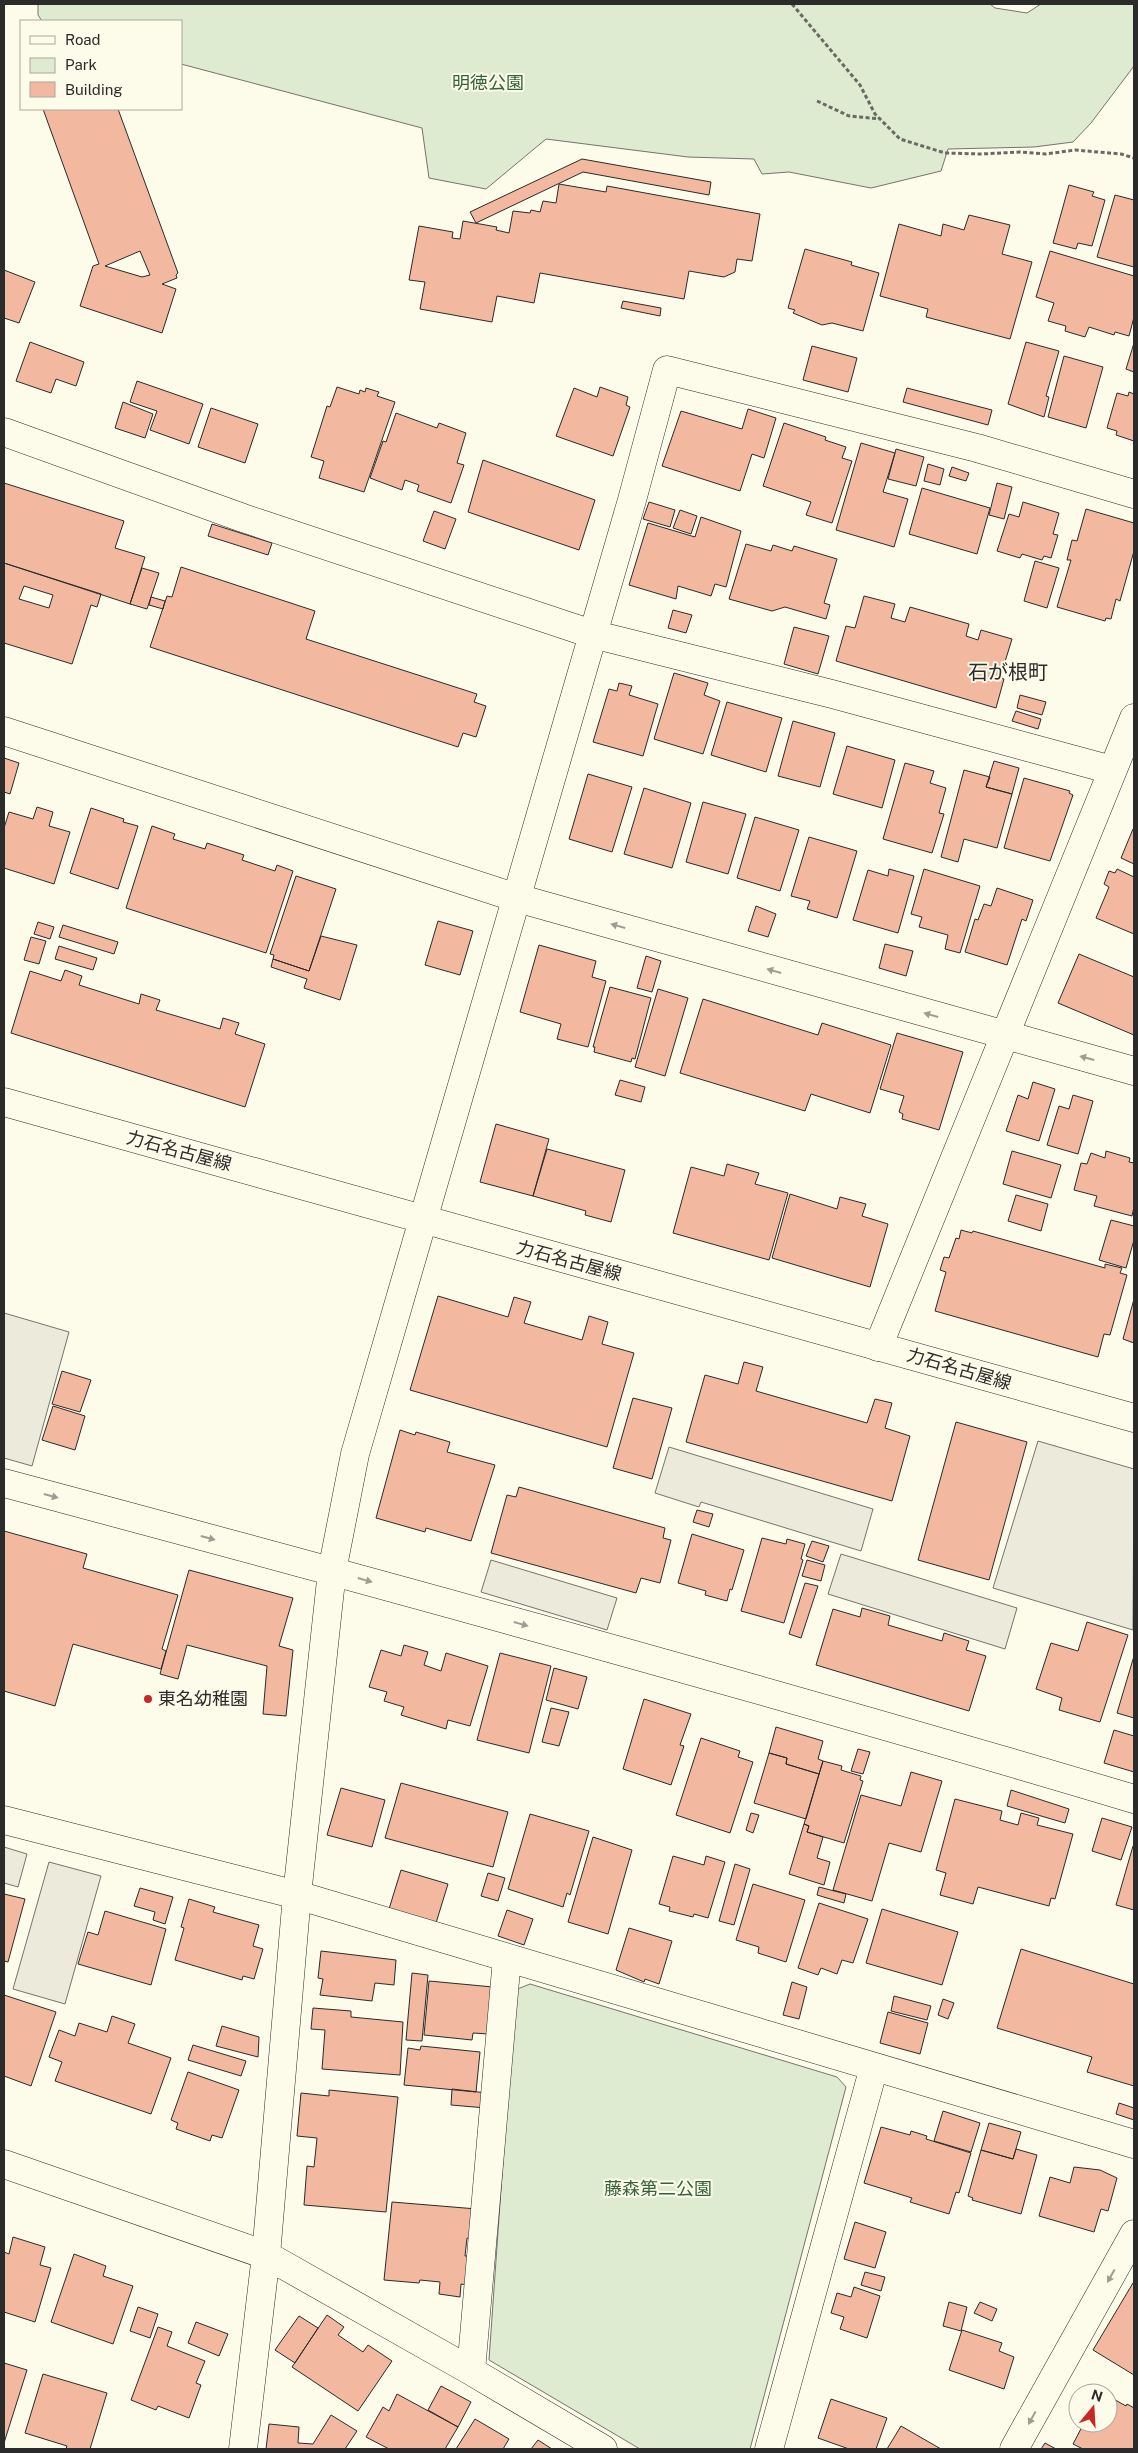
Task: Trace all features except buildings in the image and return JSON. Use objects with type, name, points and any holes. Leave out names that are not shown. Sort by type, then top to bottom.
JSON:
[{"type":"street","points":[[242,2449],[266,2255],[297,1895],[332,1571],[355,1454],[632,500],[667,370],[977,448],[1134,494]]},
{"type":"street","points":[[4,432],[243,518],[592,634],[832,694],[1112,770]]},
{"type":"street","points":[[878,1347],[1134,718]]},
{"type":"street","points":[[4,731],[517,898],[1003,1036],[1134,1071]]},
{"type":"street","name":"力石名古屋線","points":[[4,1102],[351,1198],[422,1221],[1134,1418]]},
{"type":"street","points":[[4,1483],[332,1571],[936,1740],[1134,1799]]},
{"type":"street","points":[[4,1820],[297,1895],[1134,2144]]},
{"type":"street","points":[[471,2371],[507,1958]]},
{"type":"street","points":[[769,2449],[874,2067]]},
{"type":"street","points":[[4,2164],[266,2255],[471,2371],[603,2449]]},
{"type":"street","points":[[1014,2449],[1134,2234]]},
{"type":"path","points":[[792,4],[860,85],[875,114],[900,139],[945,153],[1020,152],[1046,154],[1074,150],[1121,154],[1134,158]]},
{"type":"path","points":[[817,101],[848,116],[881,120]]},
{"type":"green space","name":"明徳公園","points":[[38,4],[990,4],[995,8],[1027,13],[1041,4],[1134,4],[1134,66],[1091,123],[1073,142],[1034,147],[948,149],[941,171],[871,188],[789,172],[762,174],[754,159],[688,157],[546,139],[486,189],[429,178],[422,128],[182,64],[182,20],[41,20],[38,15]]},
{"type":"green space","name":"藤森第二公園","points":[[530,1984],[837,2077],[846,2087],[750,2449],[640,2449],[489,2360],[515,1990]]},
{"type":"shaded area","points":[[4,1313],[69,1332],[32,1466],[4,1458]]},
{"type":"shaded area","points":[[1038,1441],[1134,1469],[1133,1630],[993,1588]]},
{"type":"shaded area","points":[[669,1447],[873,1509],[861,1551],[701,1502],[699,1507],[655,1493]]},
{"type":"shaded area","points":[[841,1554],[1017,1608],[1005,1649],[828,1594]]},
{"type":"shaded area","points":[[491,1560],[617,1598],[607,1630],[481,1592]]},
{"type":"shaded area","points":[[4,1847],[27,1854],[18,1887],[4,1883]]},
{"type":"shaded area","points":[[49,1862],[101,1876],[65,2004],[13,1989]]},
{"type":"place","name":"東名幼稚園","points":[[148,1699]]},
{"type":"district","name":"石が根町","points":[[1008,672]]}]
